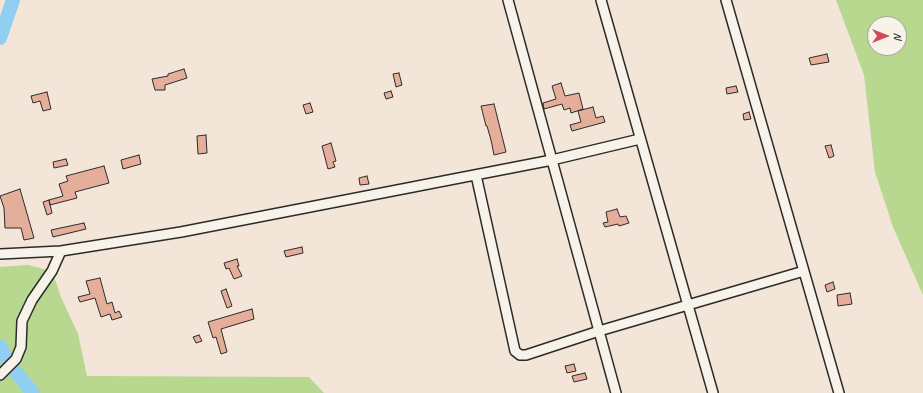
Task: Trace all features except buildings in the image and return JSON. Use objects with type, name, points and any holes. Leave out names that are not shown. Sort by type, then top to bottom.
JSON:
[{"type":"street","points":[[508,0],[616,393]]},
{"type":"street","points":[[600,0],[713,393]]},
{"type":"street","points":[[726,0],[839,393]]},
{"type":"street","points":[[0,254],[61,251],[181,232],[552,160],[640,139]]},
{"type":"street","points":[[476,175],[515,351],[520,355],[526,355],[599,331],[804,271]]},
{"type":"street","points":[[0,375],[16,359],[21,347],[22,321],[32,300],[52,271],[61,251]]},
{"type":"green space","points":[[836,0],[923,0],[923,295],[893,227],[875,172],[864,75]]},
{"type":"green space","points":[[28,265],[52,271],[61,297],[78,334],[87,376],[309,377],[324,393],[0,393],[0,267]]},
{"type":"waterway","points":[[0,38],[13,0]]},
{"type":"waterway","points":[[0,346],[10,365],[33,393]]}]
